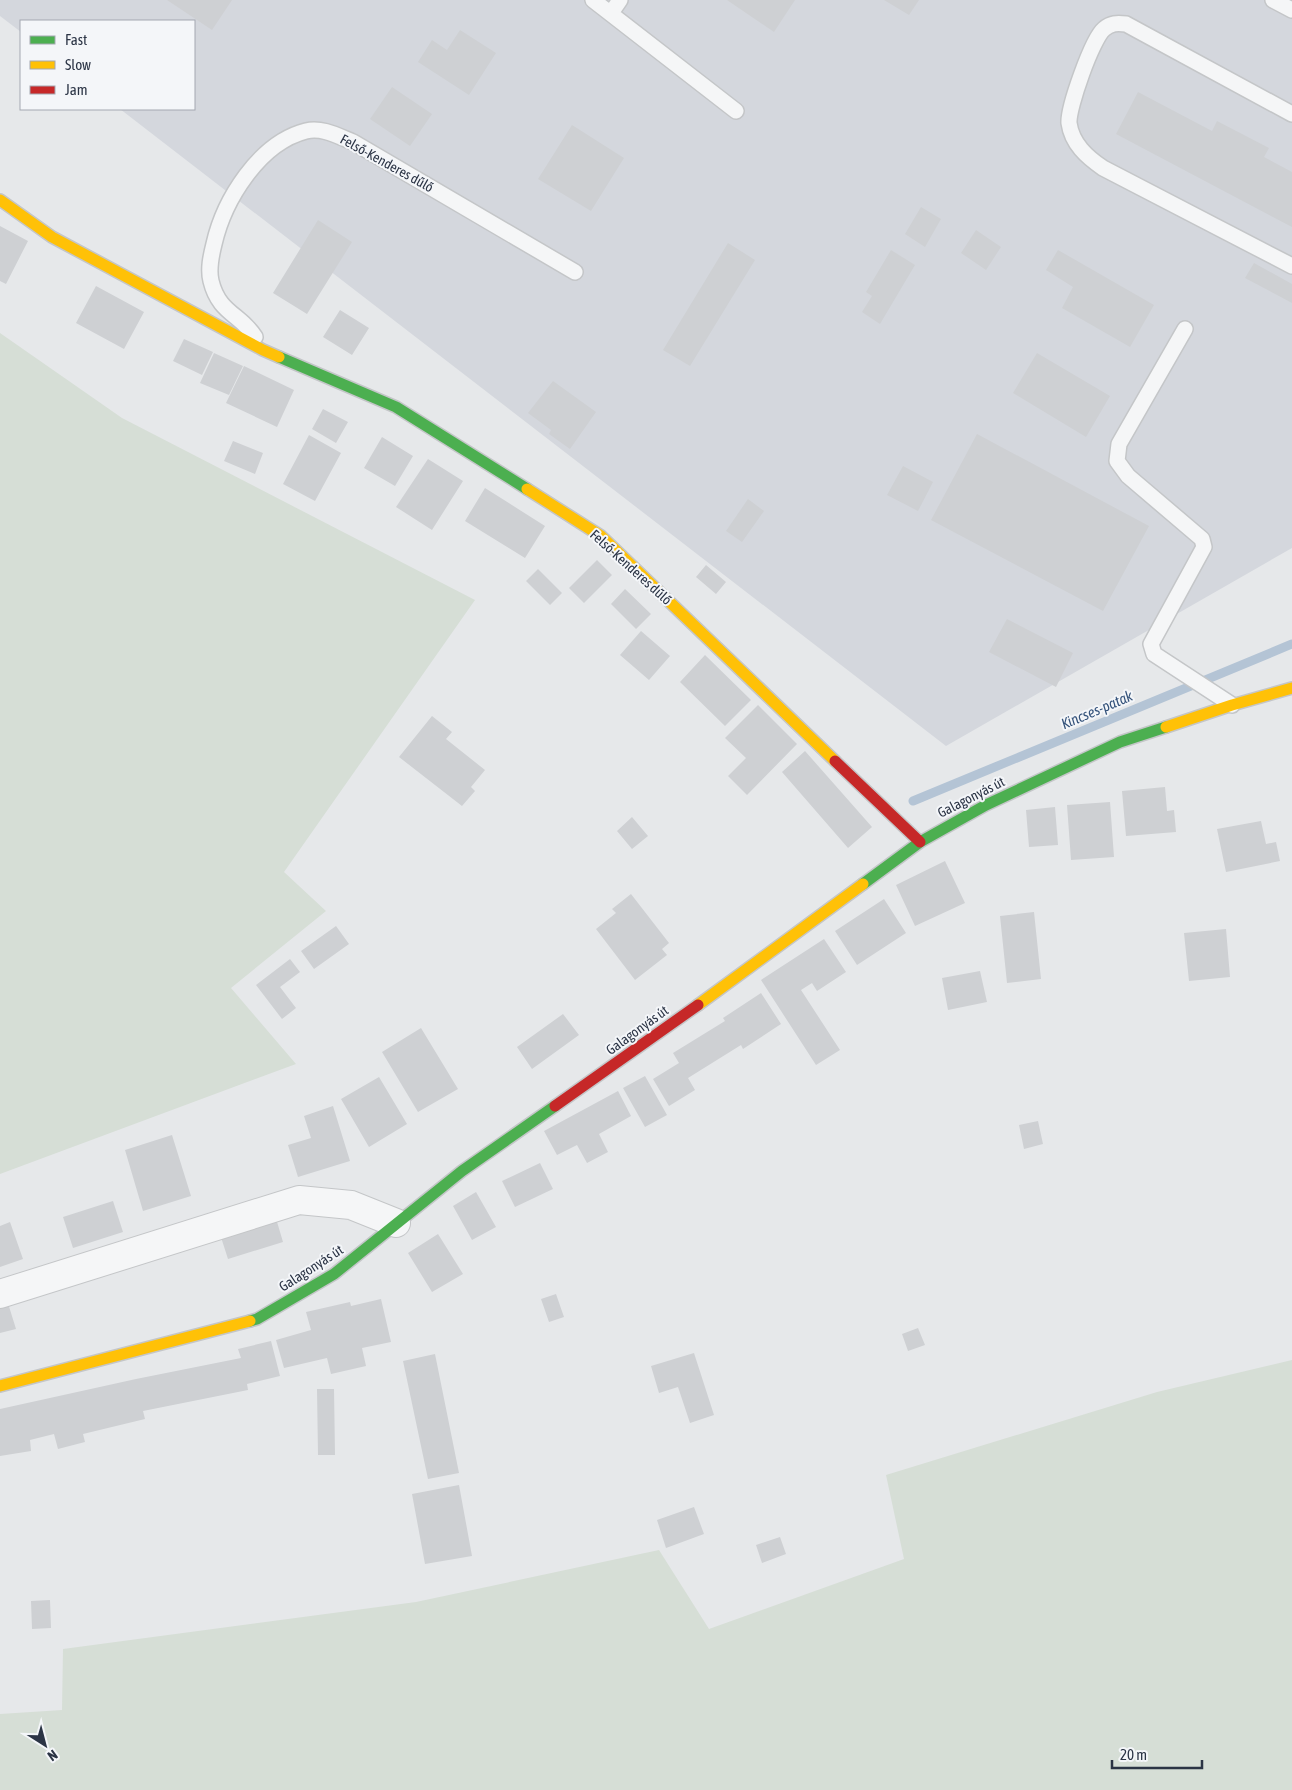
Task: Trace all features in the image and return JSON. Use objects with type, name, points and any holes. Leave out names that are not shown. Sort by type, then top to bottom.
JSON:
[{"type":"street","name":"Felső-Kenderes dűlő","points":[[0,200],[52,237],[263,350],[396,407],[601,536],[920,842]]},
{"type":"street","name":"Galagonyás út","points":[[0,1386],[257,1320],[334,1274],[396,1223],[478,1160],[661,1032],[920,842],[986,805],[1120,742],[1232,705],[1292,688]]},
{"type":"street","points":[[0,1294],[299,1200],[351,1205],[396,1223]]},
{"type":"lane","points":[[593,0],[736,110]]},
{"type":"lane","points":[[611,13],[620,0]]},
{"type":"lane","points":[[1273,0],[1292,10]]},
{"type":"lane","points":[[1292,114],[1126,24],[1118,23],[1111,24],[1100,33],[1093,46],[1069,111],[1069,124],[1078,147],[1090,159],[1103,168],[1292,266]]},
{"type":"lane","name":"Felső-Kenderes dűlő","points":[[263,350],[251,330],[228,312],[217,298],[210,280],[210,260],[216,232],[225,208],[237,187],[272,149],[290,137],[307,131],[326,132],[353,142],[575,272]]},
{"type":"lane","points":[[1185,329],[1119,444],[1117,461],[1128,476],[1202,540],[1204,547],[1151,644],[1154,654],[1232,705]]},
{"type":"shaded area","points":[[0,0],[1292,0],[1292,548],[946,746],[121,110],[195,110],[195,20],[20,20],[20,31],[0,16]]},
{"type":"shaded area","points":[[0,333],[122,418],[475,600],[284,872],[326,911],[231,988],[296,1064],[0,1174]]},
{"type":"shaded area","points":[[1292,1360],[1292,1790],[0,1790],[0,1714],[62,1710],[63,1649],[416,1602],[659,1550],[709,1629],[904,1559],[886,1475],[1157,1392]]},
{"type":"building","points":[[167,0],[232,0],[212,30]]},
{"type":"building","points":[[727,0],[795,0],[774,32]]},
{"type":"building","points":[[884,0],[919,0],[909,15]]},
{"type":"building","points":[[460,30],[496,53],[469,95],[418,62],[432,40],[447,50]]},
{"type":"building","points":[[392,87],[432,114],[410,146],[370,119]]},
{"type":"building","points":[[1138,92],[1212,131],[1217,121],[1269,148],[1264,157],[1292,172],[1292,227],[1116,134]]},
{"type":"building","points":[[572,125],[624,158],[591,211],[538,179]]},
{"type":"building","points":[[921,207],[941,219],[925,247],[905,234]]},
{"type":"building","points":[[318,220],[352,242],[307,314],[273,293]]},
{"type":"building","points":[[0,226],[28,241],[6,284],[0,281]]},
{"type":"building","points":[[976,230],[1001,247],[986,270],[961,253]]},
{"type":"building","points":[[728,243],[755,260],[690,366],[663,350]]},
{"type":"building","points":[[891,250],[915,265],[880,324],[862,312],[872,296],[866,292]]},
{"type":"building","points":[[1058,250],[1154,305],[1130,347],[1062,308],[1073,287],[1046,270]]},
{"type":"building","points":[[1254,263],[1292,284],[1292,303],[1245,278]]},
{"type":"building","points":[[96,286],[144,312],[124,349],[76,323]]},
{"type":"building","points":[[340,310],[369,328],[352,355],[323,337]]},
{"type":"building","points":[[184,339],[213,352],[202,375],[173,361]]},
{"type":"building","points":[[214,353],[243,366],[229,395],[200,383]]},
{"type":"building","points":[[1037,353],[1110,396],[1086,437],[1013,393]]},
{"type":"building","points":[[244,366],[294,390],[277,427],[226,403]]},
{"type":"building","points":[[553,381],[596,412],[570,449],[549,434],[551,430],[528,413]]},
{"type":"building","points":[[323,409],[348,422],[336,443],[312,429]]},
{"type":"building","points":[[977,434],[1149,526],[1103,611],[931,520]]},
{"type":"building","points":[[309,435],[341,453],[315,501],[283,484]]},
{"type":"building","points":[[382,437],[413,456],[395,486],[364,468]]},
{"type":"building","points":[[233,441],[263,453],[255,474],[224,461]]},
{"type":"building","points":[[428,459],[463,481],[432,530],[396,507]]},
{"type":"building","points":[[903,466],[933,482],[918,511],[887,495]]},
{"type":"building","points":[[485,488],[545,526],[525,558],[465,521]]},
{"type":"building","points":[[748,499],[764,511],[742,542],[726,531]]},
{"type":"building","points":[[597,560],[612,575],[584,603],[569,588]]},
{"type":"building","points":[[706,565],[726,582],[716,594],[696,577]]},
{"type":"building","points":[[538,569],[562,593],[550,605],[526,581]]},
{"type":"building","points":[[625,589],[651,614],[636,629],[611,604]]},
{"type":"building","points":[[1007,619],[1073,653],[1056,687],[989,652]]},
{"type":"building","points":[[641,631],[670,656],[649,680],[620,655]]},
{"type":"building","points":[[705,655],[751,700],[725,726],[680,682]]},
{"type":"building","points":[[758,705],[797,744],[747,795],[728,776],[746,758],[725,738]]},
{"type":"building","points":[[432,716],[452,732],[446,739],[485,770],[471,787],[475,791],[462,806],[399,757]]},
{"type":"building","points":[[805,751],[872,827],[848,848],[782,772]]},
{"type":"building","points":[[1165,787],[1167,811],[1174,810],[1176,832],[1126,836],[1122,791]]},
{"type":"building","points":[[1110,802],[1114,857],[1071,860],[1067,805]]},
{"type":"building","points":[[1055,807],[1058,845],[1029,847],[1026,810]]},
{"type":"building","points":[[632,817],[648,836],[632,849],[617,831]]},
{"type":"building","points":[[1261,821],[1266,844],[1276,842],[1280,861],[1226,872],[1217,829]]},
{"type":"building","points":[[945,861],[965,903],[915,926],[896,885]]},
{"type":"building","points":[[631,894],[669,943],[662,949],[667,955],[635,980],[596,929],[616,913],[612,909]]},
{"type":"building","points":[[884,899],[906,933],[857,965],[835,931]]},
{"type":"building","points":[[1034,912],[1041,979],[1007,983],[1000,916]]},
{"type":"building","points":[[336,926],[349,944],[314,969],[301,951]]},
{"type":"building","points":[[1226,929],[1230,977],[1189,981],[1184,933]]},
{"type":"building","points":[[824,939],[846,972],[817,991],[812,983],[801,990],[840,1050],[816,1065],[761,980]]},
{"type":"building","points":[[290,959],[300,972],[280,987],[296,1008],[282,1019],[256,985]]},
{"type":"building","points":[[980,971],[987,1002],[948,1010],[942,978]]},
{"type":"building","points":[[761,993],[781,1024],[743,1049],[741,1045],[688,1078],[695,1090],[669,1106],[653,1079],[679,1063],[673,1053],[725,1021],[723,1018]]},
{"type":"building","points":[[563,1014],[579,1035],[532,1069],[517,1047]]},
{"type":"building","points":[[421,1028],[458,1089],[418,1112],[382,1052]]},
{"type":"building","points":[[645,1076],[667,1115],[645,1127],[623,1088]]},
{"type":"building","points":[[379,1077],[407,1124],[369,1147],[341,1099]]},
{"type":"building","points":[[618,1091],[631,1116],[599,1134],[608,1152],[587,1163],[577,1145],[557,1155],[544,1131]]},
{"type":"building","points":[[333,1106],[350,1161],[298,1177],[288,1145],[311,1138],[304,1116]]},
{"type":"building","points":[[1038,1121],[1043,1144],[1024,1149],[1019,1125]]},
{"type":"building","points":[[172,1135],[191,1196],[143,1211],[125,1150]]},
{"type":"building","points":[[540,1163],[553,1189],[515,1207],[502,1181]]},
{"type":"building","points":[[476,1192],[496,1227],[472,1240],[453,1206]]},
{"type":"building","points":[[113,1201],[123,1232],[73,1248],[63,1217]]},
{"type":"building","points":[[275,1215],[283,1242],[228,1259],[219,1231]]},
{"type":"building","points":[[10,1222],[23,1259],[0,1267],[0,1226]]},
{"type":"building","points":[[438,1234],[463,1274],[432,1292],[408,1253]]},
{"type":"building","points":[[556,1294],[564,1317],[549,1322],[541,1299]]},
{"type":"building","points":[[381,1299],[391,1342],[362,1348],[366,1366],[331,1374],[327,1358],[284,1368],[276,1340],[311,1330],[306,1312],[350,1302],[351,1306]]},
{"type":"building","points":[[7,1300],[16,1329],[0,1333],[0,1302]]},
{"type":"building","points":[[918,1328],[925,1345],[908,1351],[902,1334]]},
{"type":"building","points":[[271,1341],[280,1376],[247,1384],[248,1390],[143,1411],[145,1419],[83,1434],[85,1442],[58,1449],[54,1434],[30,1440],[31,1451],[0,1456],[0,1409],[241,1358],[238,1349]]},
{"type":"building","points":[[694,1353],[714,1415],[690,1423],[678,1387],[659,1393],[651,1366]]},
{"type":"building","points":[[435,1354],[459,1473],[428,1479],[403,1361]]},
{"type":"building","points":[[317,1389],[334,1389],[335,1455],[318,1455]]},
{"type":"building","points":[[459,1485],[472,1556],[425,1564],[412,1494]]},
{"type":"building","points":[[694,1507],[704,1534],[666,1548],[657,1520]]},
{"type":"building","points":[[780,1537],[786,1554],[762,1563],[756,1545]]},
{"type":"building","points":[[50,1600],[51,1628],[32,1629],[31,1601]]},
{"type":"waterway","name":"Kincses-patak","points":[[913,801],[1292,644]]},
{"type":"traffic: fast","points":[[279,357],[396,407],[527,489]]},
{"type":"traffic: fast","points":[[863,884],[920,842],[986,805],[1120,742],[1166,727]]},
{"type":"traffic: fast","points":[[250,1321],[257,1319],[334,1274],[462,1171],[555,1106]]},
{"type":"traffic: slow","points":[[0,200],[52,237],[279,357]]},
{"type":"traffic: slow","points":[[527,489],[601,536],[835,761]]},
{"type":"traffic: slow","points":[[1166,727],[1232,705],[1292,688]]},
{"type":"traffic: slow","points":[[698,1005],[863,884]]},
{"type":"traffic: slow","points":[[0,1386],[250,1321]]},
{"type":"traffic: jam","points":[[835,761],[920,842]]},
{"type":"traffic: jam","points":[[555,1106],[698,1005]]}]
